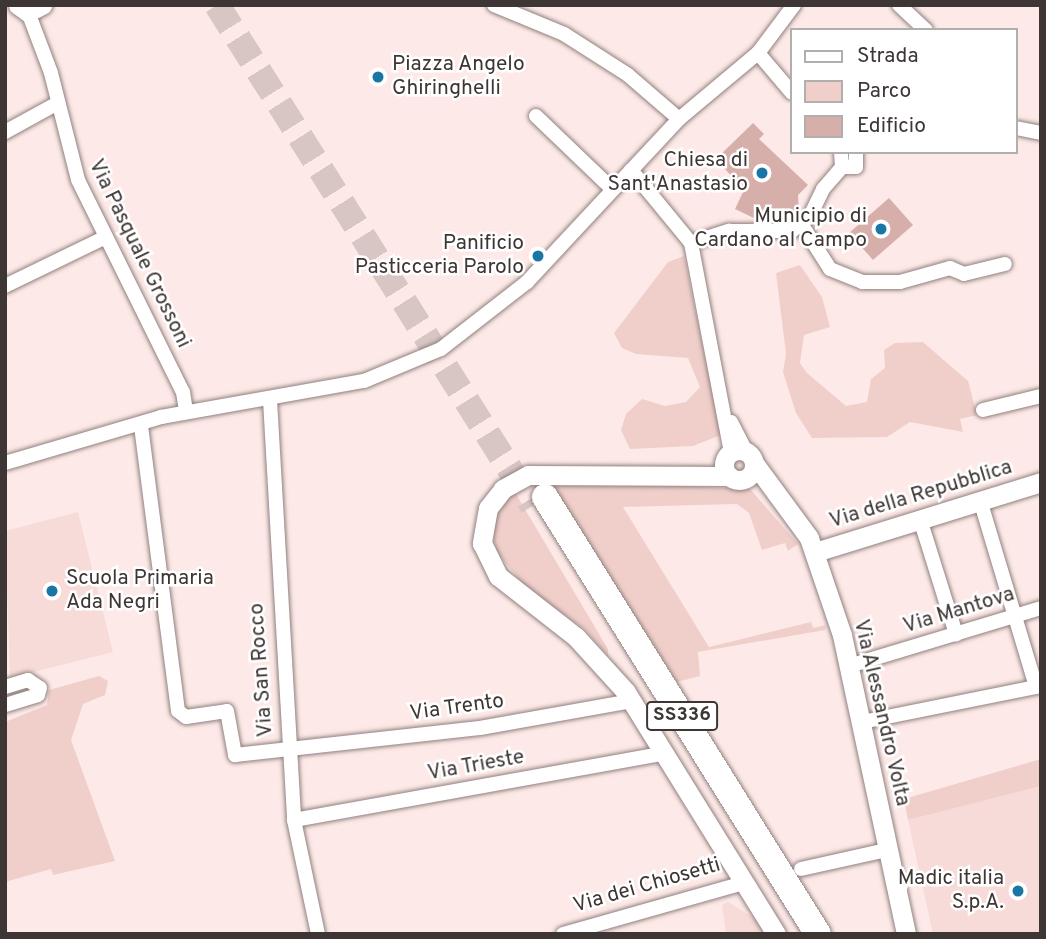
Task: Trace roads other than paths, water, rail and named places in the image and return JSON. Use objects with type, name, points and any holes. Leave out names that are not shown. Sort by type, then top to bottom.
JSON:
[{"type":"highway","name":"SS336","points":[[800,934],[539,501],[818,934]]},
{"type":"street","points":[[494,5],[564,34],[628,75],[679,119]]},
{"type":"street","points":[[899,5],[924,28]]},
{"type":"street","points":[[5,463],[186,412],[270,400],[364,381],[441,349],[527,282],[611,188],[679,119],[758,53],[791,6]]},
{"type":"street","name":"Via Pasquale Grossoni","points":[[22,10],[37,32],[72,163],[183,392],[186,412]]},
{"type":"street","points":[[758,53],[790,91]]},
{"type":"street","points":[[5,132],[58,103]]},
{"type":"street","points":[[536,116],[611,188]]},
{"type":"street","points":[[1018,129],[1039,136]]},
{"type":"street","points":[[691,243],[729,231],[792,231],[802,225],[841,160],[856,167],[857,154]]},
{"type":"street","name":"Via Alessandro Volta","points":[[631,170],[691,243],[738,464],[789,510],[815,552],[849,666],[905,934]]},
{"type":"street","points":[[802,225],[830,269],[862,282],[900,282],[950,268],[964,274],[1005,264]]},
{"type":"street","points":[[5,286],[106,237]]},
{"type":"street","points":[[983,410],[1041,396]]},
{"type":"street","name":"Via San Rocco","points":[[270,400],[294,820],[318,934]]},
{"type":"street","name":"Via Trento","points":[[141,426],[178,711],[186,717],[227,711],[235,755],[480,728],[632,701]]},
{"type":"street","name":"Via dei Chiosetti","points":[[738,464],[700,474],[535,473],[503,489],[484,516],[482,543],[498,576],[576,637],[632,701],[776,934]]},
{"type":"street","name":"Via della Repubblica","points":[[815,552],[1041,482]]},
{"type":"street","points":[[862,722],[1038,686],[979,500]]},
{"type":"street","points":[[920,519],[956,634]]},
{"type":"street","name":"Via Mantova","points":[[849,666],[1041,608]]},
{"type":"street","points":[[5,687],[28,681],[40,688],[38,695],[5,705]]},
{"type":"street","name":"Via Trieste","points":[[294,820],[665,753]]},
{"type":"street","points":[[801,869],[887,850]]},
{"type":"street","name":"Via dei Chiosetti","points":[[564,934],[743,883]]},
{"type":"tunnel","points":[[217,5],[533,506]]},
{"type":"place","name":"Piazza Angelo Ghiringhelli","points":[[378,77]]},
{"type":"place","name":"Chiesa di Sant'Anastasio","points":[[762,173]]},
{"type":"place","name":"Municipio di Cardano al Campo","points":[[881,229]]},
{"type":"place","name":"Panificio Pasticceria Parolo","points":[[538,256]]},
{"type":"place","name":"Scuola Primaria Ada Negri","points":[[52,591]]},
{"type":"place","name":"Madic italia S.p.A.","points":[[1018,891]]}]
